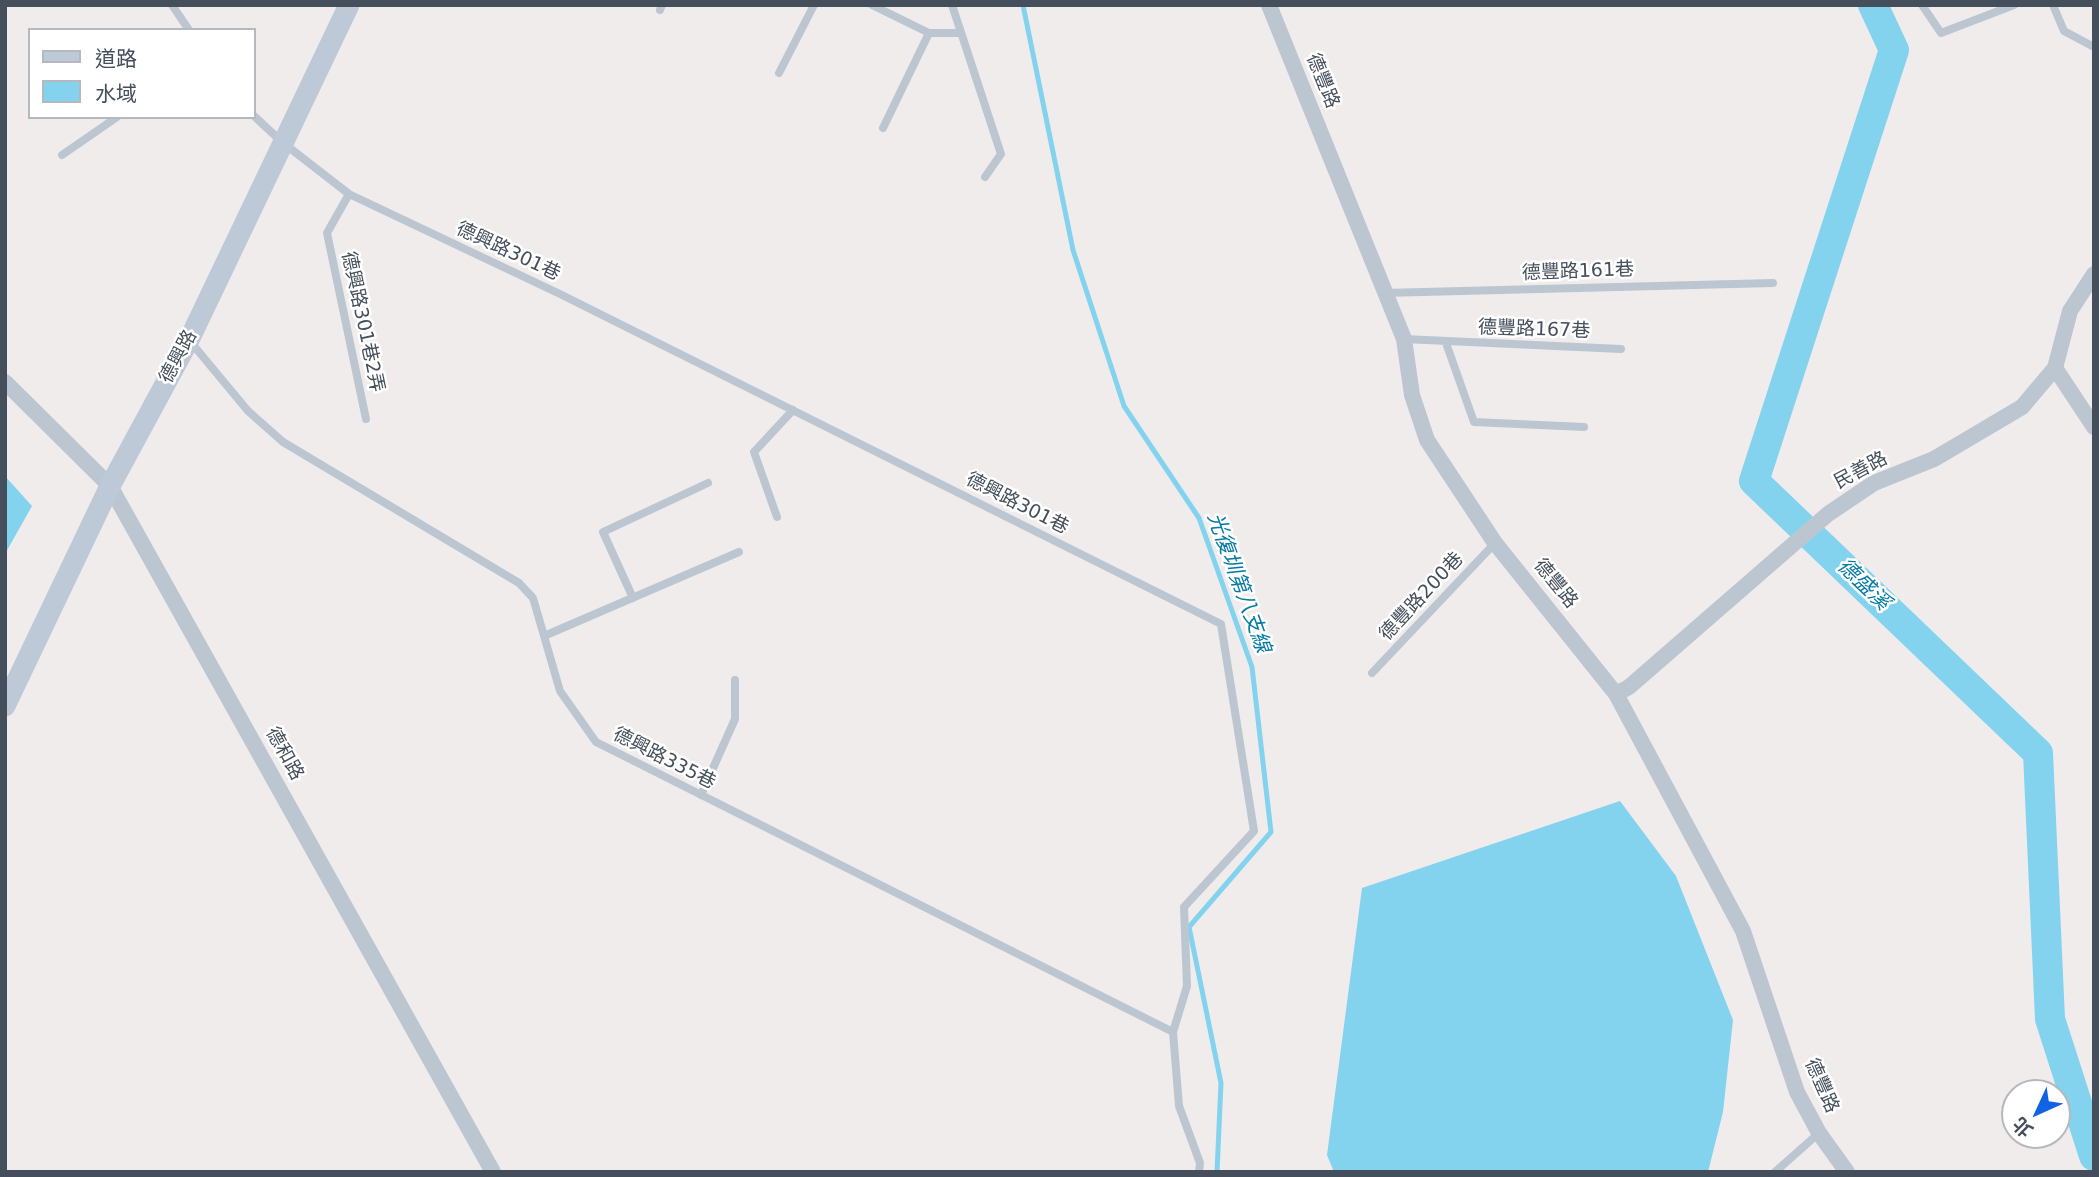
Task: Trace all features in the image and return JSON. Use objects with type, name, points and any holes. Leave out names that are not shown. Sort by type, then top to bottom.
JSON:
[{"type":"main road","name":"德興路","points":[[5,706],[110,486],[189,340],[349,5]]},
{"type":"street","name":"德豐路","points":[[1269,5],[1404,339],[1412,394],[1427,440],[1495,543],[1616,694],[1743,931],[1797,1092],[1819,1133],[1847,1172]]},
{"type":"street","name":"民善路","points":[[1616,694],[1629,687],[1819,520],[1874,483],[1934,458],[2022,407],[2055,368],[2070,311],[2094,274]]},
{"type":"street","points":[[2055,368],[2094,427]]},
{"type":"street","name":"德和路","points":[[5,382],[110,486],[493,1172]]},
{"type":"lane","points":[[172,5],[188,28]]},
{"type":"lane","points":[[779,73],[814,5]]},
{"type":"lane","points":[[872,5],[929,33],[960,33]]},
{"type":"lane","points":[[952,5],[1001,154],[985,177]]},
{"type":"lane","points":[[1922,5],[1941,33],[2014,5]]},
{"type":"lane","points":[[2053,5],[2064,31],[2094,47]]},
{"type":"lane","points":[[883,128],[929,33]]},
{"type":"lane","name":"德興路301巷","points":[[256,118],[282,142],[349,194],[561,294],[1221,624],[1254,831],[1184,906],[1187,986],[1173,1032],[1178,1106],[1200,1163],[1199,1172]]},
{"type":"lane","points":[[62,155],[114,119]]},
{"type":"lane","name":"德興路301巷2弄","points":[[349,194],[327,233],[366,419]]},
{"type":"lane","name":"德豐路161巷","points":[[1384,293],[1773,283]]},
{"type":"lane","name":"德豐路167巷","points":[[1404,339],[1621,349]]},
{"type":"lane","name":"德興路335巷","points":[[189,340],[248,411],[283,442],[519,583],[533,598],[560,691],[596,742],[1173,1032]]},
{"type":"lane","points":[[1446,342],[1474,422],[1584,427]]},
{"type":"lane","points":[[777,517],[754,452],[793,410]]},
{"type":"lane","points":[[633,598],[603,532],[708,483]]},
{"type":"lane","name":"德豐路200巷","points":[[1372,673],[1495,543]]},
{"type":"lane","points":[[544,636],[738,552]]},
{"type":"lane","points":[[701,795],[735,719],[735,680]]},
{"type":"lane","points":[[1775,1172],[1819,1133]]},
{"type":"water","points":[[5,476],[32,506],[5,554]]},
{"type":"water","points":[[1620,801],[1676,876],[1733,1020],[1723,1112],[1708,1172],[1334,1172],[1327,1155],[1362,888]]},
{"type":"waterway","name":"光復圳第八支線","points":[[1023,5],[1073,250],[1124,406],[1199,518],[1252,667],[1271,832],[1189,927],[1221,1083],[1217,1172]]},
{"type":"waterway","name":"德盛溪","points":[[1873,5],[1894,50],[1754,481],[2038,753],[2050,1019],[2094,1156]]}]
